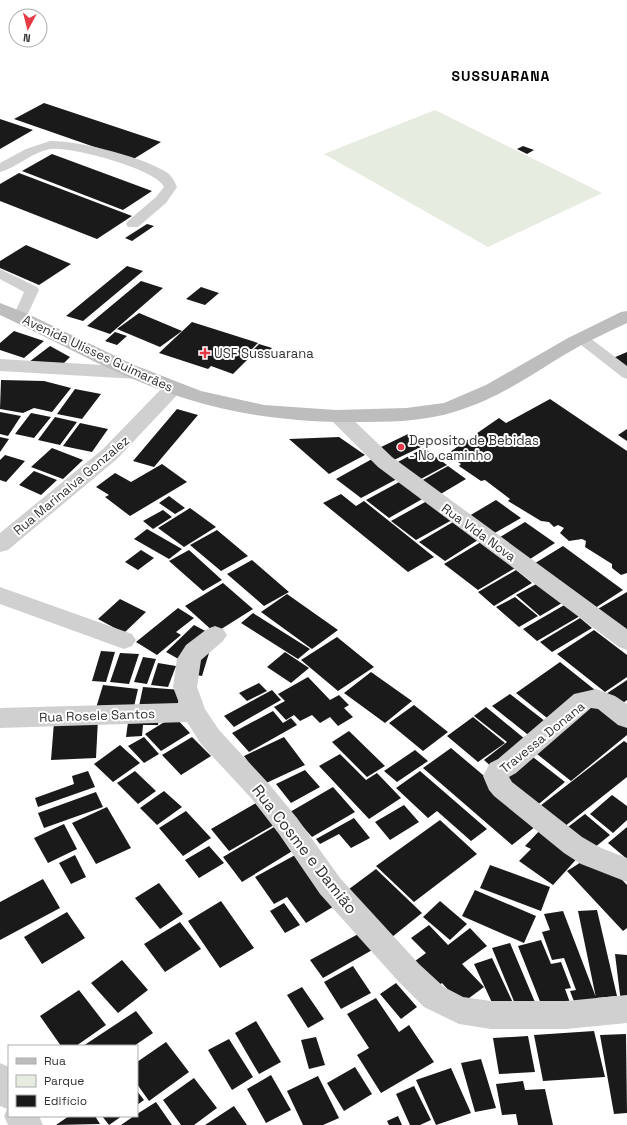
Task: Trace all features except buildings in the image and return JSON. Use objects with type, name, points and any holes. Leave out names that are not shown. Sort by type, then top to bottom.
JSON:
[{"type":"main road","name":"Avenida Ulisses Guimarães","points":[[0,308],[173,388],[214,400],[270,412],[296,415],[338,416],[416,413],[449,407],[483,394],[581,338],[624,320]]},
{"type":"street","points":[[0,365],[138,373]]},
{"type":"street","name":"Rua Marinalva Gonzalez","points":[[0,545],[110,454],[173,388]]},
{"type":"street","name":"Rua Vida Nova","points":[[338,416],[385,462],[627,641]]},
{"type":"street","points":[[0,595],[124,640]]},
{"type":"street","name":"Rua Cosme e Damião","points":[[215,635],[194,651],[189,659],[185,687],[194,712],[210,737],[279,814],[330,886],[409,973],[434,997],[459,1010],[491,1015],[566,1015],[627,1009]]},
{"type":"street","name":"Travessa Donana","points":[[627,718],[607,701],[600,698],[591,698],[584,701],[507,766],[499,770],[496,776],[498,783],[503,789],[573,845],[591,856],[627,870]]},
{"type":"street","name":"Rua Rosele Santos","points":[[0,718],[194,712]]},
{"type":"street","points":[[0,1078],[8,1092]]},
{"type":"lane","points":[[0,168],[30,151],[50,145],[63,144],[118,159],[160,174],[169,181],[171,187],[161,200],[133,224]]},
{"type":"lane","points":[[0,274],[32,290],[20,317]]},
{"type":"lane","points":[[581,338],[627,374]]},
{"type":"green space","points":[[435,110],[602,193],[488,247],[324,154]]},
{"type":"place","name":"USF Sussuarana","points":[[205,353]]},
{"type":"place","name":"Deposito de Bebidas - No caminho","points":[[401,447]]},
{"type":"district","name":"SUSSUARANA","points":[[501,76]]}]
